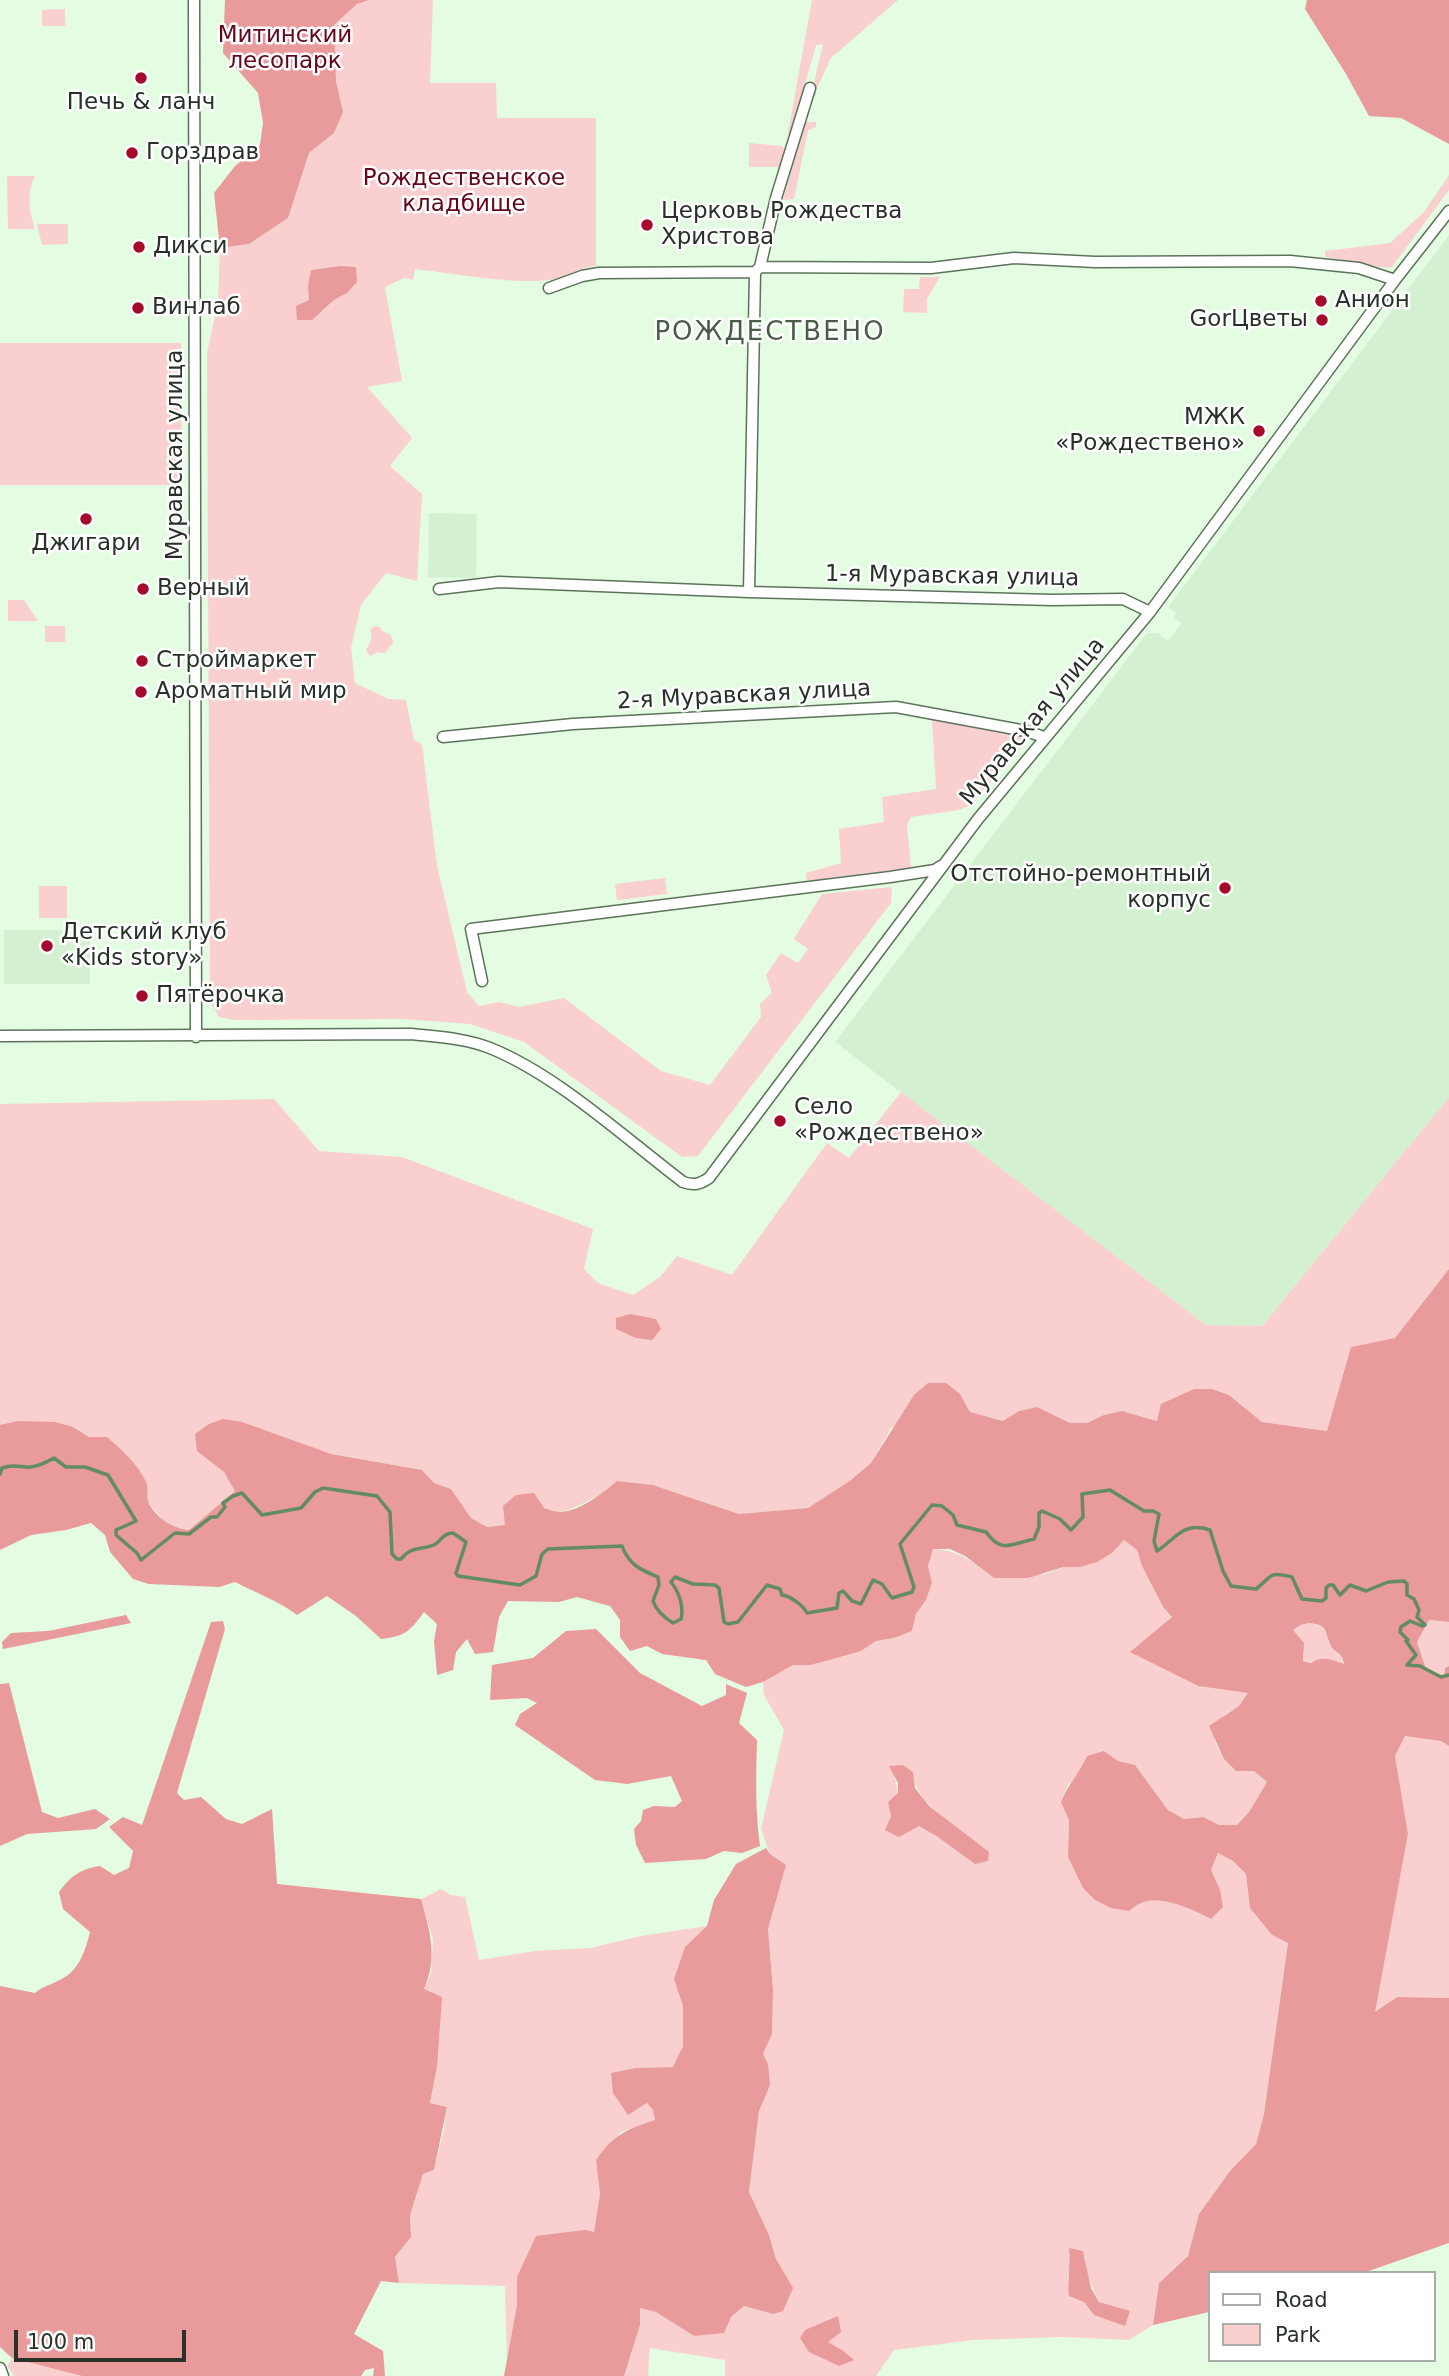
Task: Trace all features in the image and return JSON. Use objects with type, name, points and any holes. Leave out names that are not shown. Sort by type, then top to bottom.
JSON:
[{"type":"street","name":"Муравская улица","points":[[194,0],[196,1037],[411,1034],[451,1038],[487,1047],[523,1063],[683,1182],[696,1185],[709,1178],[978,819],[1150,612],[1395,279],[1449,211]]},
{"type":"street","points":[[749,592],[758,269],[776,198],[810,88]]},
{"type":"street","points":[[549,288],[599,273],[931,268],[1014,258],[1095,262],[1290,261],[1359,268],[1395,279]]},
{"type":"street","name":"1-я Муравская улица","points":[[439,589],[499,582],[749,592],[1052,600],[1123,599],[1150,612]]},
{"type":"street","name":"2-я Муравская улица","points":[[443,737],[573,724],[896,707],[1026,731],[1044,737]]},
{"type":"street","points":[[482,981],[471,929],[924,872],[934,870],[945,863]]},
{"type":"street","points":[[0,1036],[196,1037]]},
{"type":"street","points":[[0,2368],[3,2376]]},
{"type":"shaded area","name":"Отстойно-ремонтный корпус","points":[[1449,235],[1449,1097],[1262,1326],[1206,1325],[835,1042],[1147,633],[1158,633],[1168,641],[1181,623],[1174,618],[1176,613],[1168,607]]},
{"type":"shaded area","points":[[429,513],[477,514],[476,578],[428,577]]},
{"type":"shaded area","name":"Детский клуб «Kids story»","points":[[4,930],[90,930],[90,984],[4,984]]},
{"type":"green space","name":"Митинский лесопарк","points":[[225,0],[369,0],[357,4],[334,25],[336,81],[343,112],[334,133],[309,153],[288,218],[249,244],[220,248],[214,193],[235,166],[260,145],[263,123],[258,93],[223,53]]},
{"type":"green space","name":"Рождественское кладбище","points":[[369,0],[433,0],[430,83],[496,83],[497,118],[596,118],[596,266],[539,281],[504,280],[415,269],[413,280],[404,278],[385,287],[402,381],[367,387],[412,438],[390,466],[422,494],[417,581],[386,573],[361,605],[351,648],[355,683],[388,699],[406,700],[414,740],[422,744],[437,866],[467,992],[479,1006],[499,1002],[518,1007],[564,998],[661,1071],[710,1085],[761,1017],[760,1004],[772,993],[766,975],[781,953],[798,963],[808,949],[794,939],[822,894],[892,887],[891,903],[698,1156],[682,1157],[524,1042],[470,1024],[403,1019],[235,1020],[219,1017],[210,1002],[207,353],[218,302],[220,248],[249,244],[288,218],[309,153],[334,133],[343,112],[336,81],[334,25],[357,4]],"holes":[[[340,266],[347,293],[334,300],[323,311],[296,306],[309,300],[311,270]]]},
{"type":"green space","points":[[812,0],[898,0],[831,58],[816,95],[811,96],[823,44],[816,45],[792,130],[788,133]]},
{"type":"green space","points":[[1307,0],[1449,0],[1449,144],[1401,118],[1369,116],[1305,9]]},
{"type":"green space","points":[[65,9],[65,26],[42,26],[42,10]]},
{"type":"green space","points":[[805,122],[816,122],[816,127],[808,130],[794,199],[783,200]]},
{"type":"green space","points":[[749,143],[781,146],[786,150],[780,167],[749,167]]},
{"type":"green space","points":[[1449,175],[1449,190],[1392,267],[1375,267],[1325,257],[1325,251],[1390,243],[1424,212]]},
{"type":"green space","points":[[7,176],[35,176],[29,202],[35,229],[8,229]]},
{"type":"green space","points":[[37,224],[68,224],[68,244],[42,245]]},
{"type":"green space","points":[[356,267],[357,282],[312,320],[297,320],[296,306],[309,300],[311,270]]},
{"type":"green space","points":[[920,277],[940,277],[927,299],[927,313],[903,312],[904,289],[919,289]]},
{"type":"green space","points":[[0,343],[181,343],[182,485],[0,485]]},
{"type":"green space","points":[[8,600],[24,600],[38,621],[8,621]]},
{"type":"green space","points":[[45,626],[65,626],[65,642],[45,642]]},
{"type":"green space","points":[[374,626],[391,635],[393,643],[385,653],[377,652],[370,656],[366,650],[371,639],[370,630]]},
{"type":"green space","points":[[932,720],[1029,738],[971,805],[959,810],[911,817],[907,825],[911,868],[807,881],[806,873],[841,863],[839,829],[884,822],[882,797],[936,789]]},
{"type":"green space","points":[[665,878],[667,894],[617,900],[615,884]]},
{"type":"green space","points":[[39,886],[67,886],[67,918],[39,918]]},
{"type":"green space","points":[[901,1092],[1206,1325],[1262,1326],[1449,1097],[1449,1269],[1395,1338],[1351,1347],[1328,1431],[1262,1422],[1229,1395],[1212,1389],[1158,1421],[1122,1411],[1087,1423],[1070,1423],[1036,1407],[1019,1411],[1004,1421],[970,1412],[960,1394],[891,1428],[871,1463],[851,1480],[808,1508],[739,1514],[653,1485],[617,1481],[603,1493],[578,1506],[561,1512],[544,1508],[505,1525],[487,1527],[471,1518],[451,1489],[434,1483],[422,1470],[331,1454],[296,1443],[197,1450],[224,1472],[236,1491],[189,1530],[181,1530],[166,1523],[148,1503],[147,1485],[126,1454],[73,1427],[0,1425],[0,1104],[274,1099],[319,1151],[402,1157],[593,1229],[584,1269],[598,1283],[633,1295],[660,1277],[677,1256],[732,1275],[827,1143],[849,1158]]},
{"type":"green space","points":[[1449,1269],[1449,1622],[1429,1620],[1417,1642],[1426,1669],[1444,1677],[1445,1668],[1449,1666],[1449,1746],[1441,1741],[1405,1736],[1395,1756],[1408,1834],[1375,2012],[1397,1997],[1449,1998],[1449,2243],[1369,2271],[1208,2271],[1208,2312],[1153,2325],[1159,2283],[1188,2256],[1199,2214],[1230,2171],[1256,2144],[1264,2114],[1288,1943],[1272,1935],[1250,1908],[1246,1874],[1233,1861],[1218,1853],[1211,1870],[1220,1890],[1223,1907],[1211,1919],[1188,1908],[1161,1901],[1142,1903],[1129,1911],[1111,1908],[1095,1900],[1083,1888],[1068,1857],[1069,1820],[1061,1802],[1087,1756],[1104,1751],[1118,1761],[1135,1765],[1168,1810],[1184,1819],[1203,1817],[1219,1825],[1237,1825],[1249,1812],[1267,1782],[1254,1771],[1236,1771],[1224,1759],[1209,1726],[1239,1706],[1248,1693],[1198,1686],[1130,1652],[1172,1617],[1163,1607],[1137,1550],[1124,1540],[1112,1553],[1097,1562],[1080,1567],[1063,1567],[1028,1578],[994,1578],[965,1556],[950,1549],[933,1549],[928,1566],[932,1583],[926,1600],[916,1614],[912,1631],[876,1641],[861,1651],[810,1665],[793,1665],[763,1682],[746,1687],[715,1674],[706,1660],[662,1654],[647,1646],[630,1651],[620,1637],[620,1620],[610,1606],[577,1597],[559,1602],[508,1601],[499,1617],[493,1652],[475,1654],[467,1639],[456,1652],[453,1670],[437,1675],[434,1641],[437,1624],[424,1612],[407,1632],[381,1639],[356,1616],[327,1596],[297,1615],[235,1582],[219,1587],[149,1584],[133,1579],[110,1552],[105,1535],[91,1523],[31,1535],[0,1550],[0,1425],[18,1421],[55,1422],[73,1427],[89,1437],[107,1437],[143,1475],[149,1504],[156,1514],[171,1525],[189,1530],[235,1491],[224,1472],[197,1451],[195,1434],[209,1424],[223,1419],[242,1422],[331,1454],[422,1470],[434,1483],[451,1489],[471,1518],[487,1527],[505,1525],[503,1506],[516,1495],[534,1493],[544,1508],[561,1512],[583,1505],[617,1481],[653,1485],[739,1514],[808,1508],[851,1480],[871,1463],[914,1395],[928,1383],[946,1383],[960,1394],[970,1412],[1003,1421],[1019,1411],[1037,1407],[1070,1423],[1087,1423],[1122,1411],[1157,1421],[1161,1404],[1194,1389],[1212,1389],[1229,1395],[1262,1422],[1327,1431],[1351,1347],[1395,1338]],"holes":[[[1309,1623],[1320,1625],[1333,1649],[1342,1657],[1344,1664],[1327,1659],[1311,1663],[1303,1661],[1304,1643],[1293,1630]]]},
{"type":"green space","points":[[630,1314],[656,1319],[661,1329],[652,1340],[636,1338],[616,1329],[616,1318]]},
{"type":"green space","points":[[1124,1540],[1137,1550],[1163,1607],[1172,1617],[1131,1652],[1198,1686],[1249,1693],[1239,1706],[1224,1715],[1215,1742],[1224,1759],[1236,1771],[1254,1771],[1267,1782],[1249,1812],[1237,1825],[1219,1825],[1203,1817],[1184,1819],[1168,1810],[1135,1765],[1118,1761],[1104,1751],[1068,1785],[1061,1801],[1069,1820],[1068,1857],[1083,1888],[1129,1911],[1142,1903],[1161,1901],[1188,1908],[1211,1919],[1220,1890],[1211,1870],[1218,1853],[1233,1861],[1246,1874],[1250,1908],[1272,1935],[1288,1942],[1264,2114],[1256,2144],[1230,2171],[1199,2214],[1188,2256],[1159,2283],[1153,2325],[1129,2340],[1063,2337],[973,2340],[894,2350],[876,2376],[725,2376],[725,2360],[650,2348],[648,2376],[624,2376],[640,2325],[640,2308],[656,2312],[694,2336],[731,2317],[744,2306],[773,2314],[792,2288],[776,2259],[769,2235],[749,2192],[759,2111],[769,2085],[768,2064],[763,2054],[772,2034],[773,1990],[768,1929],[786,1865],[770,1854],[761,1829],[784,1730],[764,1695],[763,1682],[793,1665],[810,1665],[861,1651],[876,1641],[912,1631],[916,1614],[926,1600],[932,1583],[928,1566],[933,1549],[959,1554],[994,1578],[1046,1574],[1063,1567],[1080,1567],[1112,1553]],"holes":[[[890,1766],[912,1772],[917,1788],[925,1800],[947,1821],[938,1837],[919,1826],[885,1830],[897,1798]],[[1085,2256],[1090,2282],[1109,2319],[1094,2315],[1067,2280],[1071,2264]]]},
{"type":"green space","points":[[126,1615],[131,1623],[3,1649],[2,1642],[11,1633],[48,1631]]},
{"type":"green space","points":[[1429,1620],[1449,1622],[1449,1666],[1445,1668],[1444,1678],[1426,1669],[1417,1642]]},
{"type":"green space","points":[[223,1621],[225,1629],[177,1793],[184,1800],[201,1797],[226,1819],[242,1824],[272,1809],[277,1884],[421,1899],[427,1922],[432,1955],[424,1989],[442,1997],[437,2067],[430,2103],[447,2107],[434,2170],[423,2174],[410,2215],[411,2237],[395,2257],[399,2283],[381,2281],[354,2334],[383,2351],[385,2376],[373,2376],[374,2368],[365,2370],[361,2376],[82,2376],[12,2358],[0,2347],[0,1986],[35,1993],[65,1977],[78,1963],[90,1932],[63,1909],[59,1892],[81,1871],[100,1866],[114,1875],[129,1868],[133,1851],[109,1827],[123,1817],[142,1825],[211,1622]]},
{"type":"green space","points":[[1308,1623],[1323,1627],[1331,1646],[1342,1658],[1344,1665],[1303,1661],[1304,1652],[1293,1630]]},
{"type":"green space","points":[[596,1629],[640,1673],[702,1706],[726,1695],[726,1684],[747,1693],[739,1723],[757,1740],[756,1780],[760,1846],[742,1853],[724,1851],[706,1859],[645,1863],[636,1845],[634,1829],[641,1821],[643,1810],[654,1806],[675,1807],[682,1801],[671,1776],[627,1784],[595,1780],[515,1725],[520,1714],[537,1703],[527,1698],[490,1700],[492,1665],[533,1658],[566,1631]]},
{"type":"green space","points":[[9,1683],[42,1812],[58,1818],[95,1809],[110,1819],[96,1829],[27,1834],[0,1846],[0,1684]]},
{"type":"green space","points":[[1405,1736],[1441,1741],[1449,1746],[1449,1998],[1397,1997],[1374,2014],[1408,1834],[1395,1756]]},
{"type":"green space","points":[[903,1765],[913,1772],[915,1788],[929,1806],[989,1852],[988,1861],[975,1864],[919,1826],[899,1837],[885,1830],[891,1816],[888,1802],[898,1793],[898,1783],[889,1766]]},
{"type":"green space","points":[[766,1848],[786,1865],[768,1929],[773,1990],[772,2034],[763,2054],[768,2064],[770,2085],[759,2111],[749,2192],[769,2235],[776,2259],[793,2288],[783,2311],[773,2314],[744,2306],[731,2317],[724,2333],[694,2336],[656,2312],[640,2308],[640,2325],[624,2376],[504,2376],[517,2305],[517,2277],[536,2236],[585,2230],[594,2232],[600,2194],[596,2160],[608,2144],[621,2134],[655,2120],[653,2110],[647,2103],[628,2115],[613,2093],[611,2073],[636,2068],[673,2067],[683,2046],[683,2006],[674,1979],[685,1947],[707,1926],[714,1900],[736,1864]]},
{"type":"green space","points":[[441,1889],[451,1895],[465,1897],[479,1960],[535,1951],[590,1948],[641,1936],[707,1926],[685,1947],[675,1979],[683,2006],[683,2046],[673,2067],[636,2068],[628,2115],[647,2103],[653,2110],[655,2120],[621,2132],[596,2159],[600,2194],[594,2233],[517,2277],[517,2305],[507,2362],[505,2286],[399,2283],[395,2257],[411,2237],[410,2215],[423,2174],[434,2170],[447,2107],[430,2103],[437,2067],[424,1989],[431,1973],[433,1940],[421,1899]]},
{"type":"green space","points":[[1069,2248],[1083,2251],[1091,2288],[1099,2302],[1130,2311],[1125,2326],[1094,2315],[1084,2302],[1069,2296]]},
{"type":"green space","points":[[838,2316],[841,2332],[828,2342],[854,2360],[839,2366],[809,2352],[800,2338],[805,2330]]},
{"type":"green space","points":[[12,2358],[82,2376],[14,2376],[7,2366]]},
{"type":"waterway","points":[[0,1474],[2,1468],[33,1467],[54,1458],[66,1467],[85,1467],[108,1475],[136,1521],[116,1530],[116,1535],[137,1553],[141,1560],[175,1533],[189,1534],[211,1517],[217,1517],[225,1507],[223,1503],[233,1496],[242,1493],[262,1515],[301,1508],[315,1492],[323,1488],[377,1496],[390,1512],[392,1554],[397,1559],[413,1550],[434,1545],[447,1534],[453,1533],[466,1542],[456,1573],[458,1576],[520,1585],[536,1576],[542,1554],[548,1549],[622,1546],[636,1566],[658,1577],[659,1585],[653,1601],[670,1621],[673,1623],[681,1619],[682,1614],[680,1599],[671,1582],[675,1577],[693,1584],[715,1585],[719,1588],[724,1622],[728,1624],[738,1622],[767,1585],[780,1589],[782,1595],[796,1601],[807,1613],[837,1608],[839,1593],[843,1591],[852,1601],[861,1604],[873,1580],[882,1584],[892,1598],[912,1592],[914,1587],[900,1544],[932,1505],[942,1506],[953,1515],[957,1525],[986,1532],[997,1543],[1007,1546],[1034,1539],[1039,1527],[1039,1513],[1042,1511],[1060,1519],[1071,1530],[1083,1517],[1082,1494],[1110,1490],[1144,1511],[1159,1514],[1154,1541],[1157,1551],[1186,1530],[1210,1530],[1223,1571],[1231,1586],[1256,1589],[1271,1576],[1284,1575],[1292,1577],[1302,1599],[1322,1601],[1326,1598],[1326,1588],[1329,1585],[1333,1585],[1340,1595],[1350,1585],[1366,1591],[1388,1582],[1404,1581],[1407,1584],[1407,1595],[1414,1599],[1419,1610],[1417,1617],[1425,1625],[1410,1621],[1401,1627],[1400,1632],[1416,1655],[1407,1665],[1420,1666],[1441,1677],[1449,1675]]},
{"type":"place","name":"Печь & ланч","points":[[141,78]]},
{"type":"place","name":"Горздрав","points":[[132,153]]},
{"type":"place","name":"Церковь Рождества Христова","points":[[647,225]]},
{"type":"place","name":"Дикси","points":[[139,247]]},
{"type":"place","name":"Анион","points":[[1321,301]]},
{"type":"place","name":"Винлаб","points":[[138,308]]},
{"type":"place","name":"GorЦветы","points":[[1322,320]]},
{"type":"place","name":"МЖК «Рождествено»","points":[[1259,431]]},
{"type":"place","name":"Джигари","points":[[86,519]]},
{"type":"place","name":"Верный","points":[[143,589]]},
{"type":"place","name":"Строймаркет","points":[[142,661]]},
{"type":"place","name":"Ароматный мир","points":[[141,692]]},
{"type":"place","name":"Отстойно-ремонтный корпус","points":[[1225,888]]},
{"type":"place","name":"Детский клуб «Kids story»","points":[[47,946]]},
{"type":"place","name":"Пятёрочка","points":[[142,996]]},
{"type":"place","name":"Село «Рождествено»","points":[[780,1121]]},
{"type":"district","name":"РОЖДЕСТВЕНО","points":[[770,333]]}]
